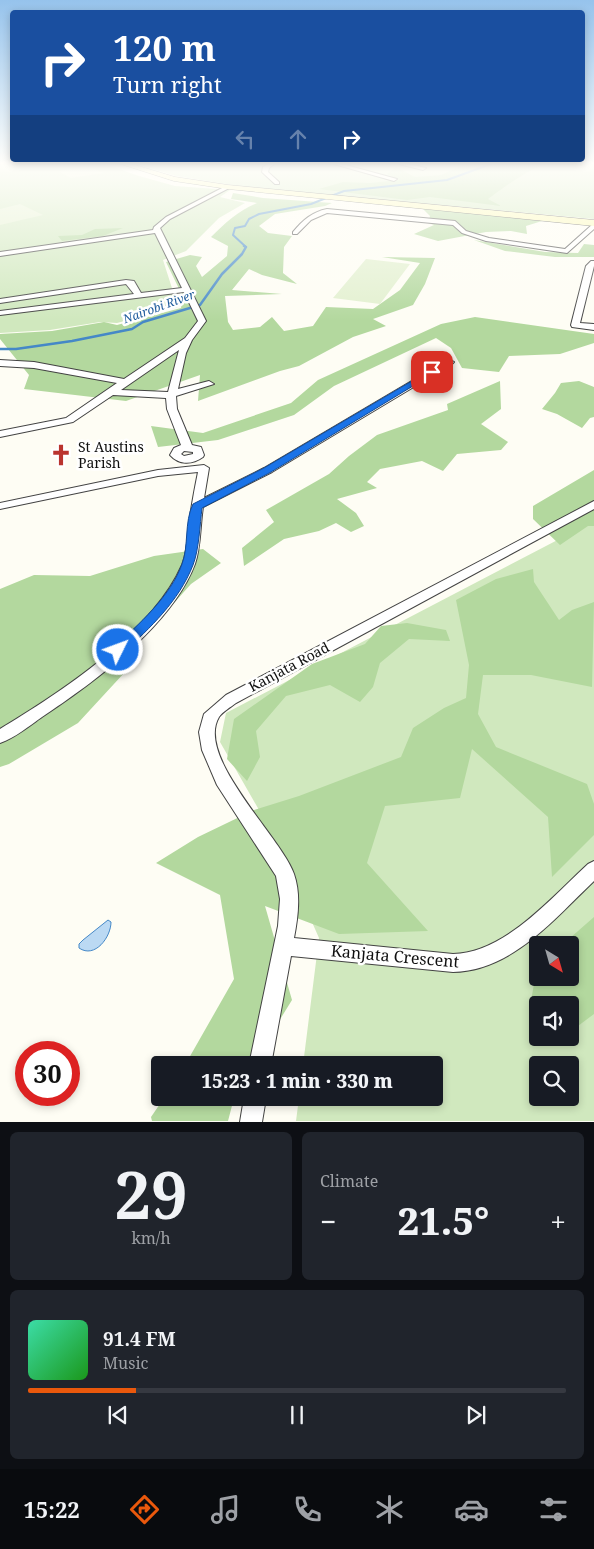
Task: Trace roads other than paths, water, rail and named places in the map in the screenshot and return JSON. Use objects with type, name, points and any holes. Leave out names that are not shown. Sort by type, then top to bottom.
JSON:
[{"type":"main road","points":[[519,216],[594,224]]},
{"type":"street","points":[[171,216],[157,226],[157,231],[202,322],[188,340],[182,353],[176,384],[172,394],[172,409],[186,448],[178,450],[176,455],[181,459],[191,459],[204,468]]},
{"type":"street","points":[[295,233],[306,221],[314,216]]},
{"type":"street","points":[[349,216],[351,221]]},
{"type":"street","points":[[390,216],[455,223],[464,232],[488,240],[567,251],[594,224]]},
{"type":"street","points":[[0,254],[157,231]]},
{"type":"street","points":[[594,264],[590,266],[575,325],[594,327]]},
{"type":"street","points":[[0,301],[126,282],[131,283],[138,296]]},
{"type":"street","points":[[0,312],[185,290]]},
{"type":"street","points":[[0,434],[69,420],[188,340]]},
{"type":"street","points":[[0,362],[34,365],[126,382]]},
{"type":"street","points":[[197,506],[268,470],[449,362]]},
{"type":"street","points":[[112,392],[172,394],[209,384]]},
{"type":"street","points":[[0,737],[40,713],[90,674],[152,618],[169,598],[188,564],[204,468]]},
{"type":"street","points":[[0,506],[158,473],[204,468]]},
{"type":"street","name":"Kanjata Road","points":[[262,1056],[283,946],[288,910],[288,884],[285,874],[223,780],[210,750],[208,732],[212,714],[231,698],[594,504]]},
{"type":"street","name":"Kanjata Crescent","points":[[283,946],[453,963],[485,958],[513,942],[594,869]]},
{"type":"street","points":[[251,1122],[254,1106]]},
{"type":"water","points":[[108,920],[111,922],[110,928],[101,945],[91,951],[79,948],[79,944],[83,940]]},
{"type":"waterway","name":"Nairobi River","points":[[246,247],[233,235],[235,228],[245,226],[249,219],[254,216]]},
{"type":"waterway","name":"Nairobi River","points":[[0,349],[16,349],[72,341],[132,329],[143,322],[200,305],[222,274],[242,254],[246,247]]},
{"type":"place","name":"St Austins Parish","points":[[61,455]]}]
